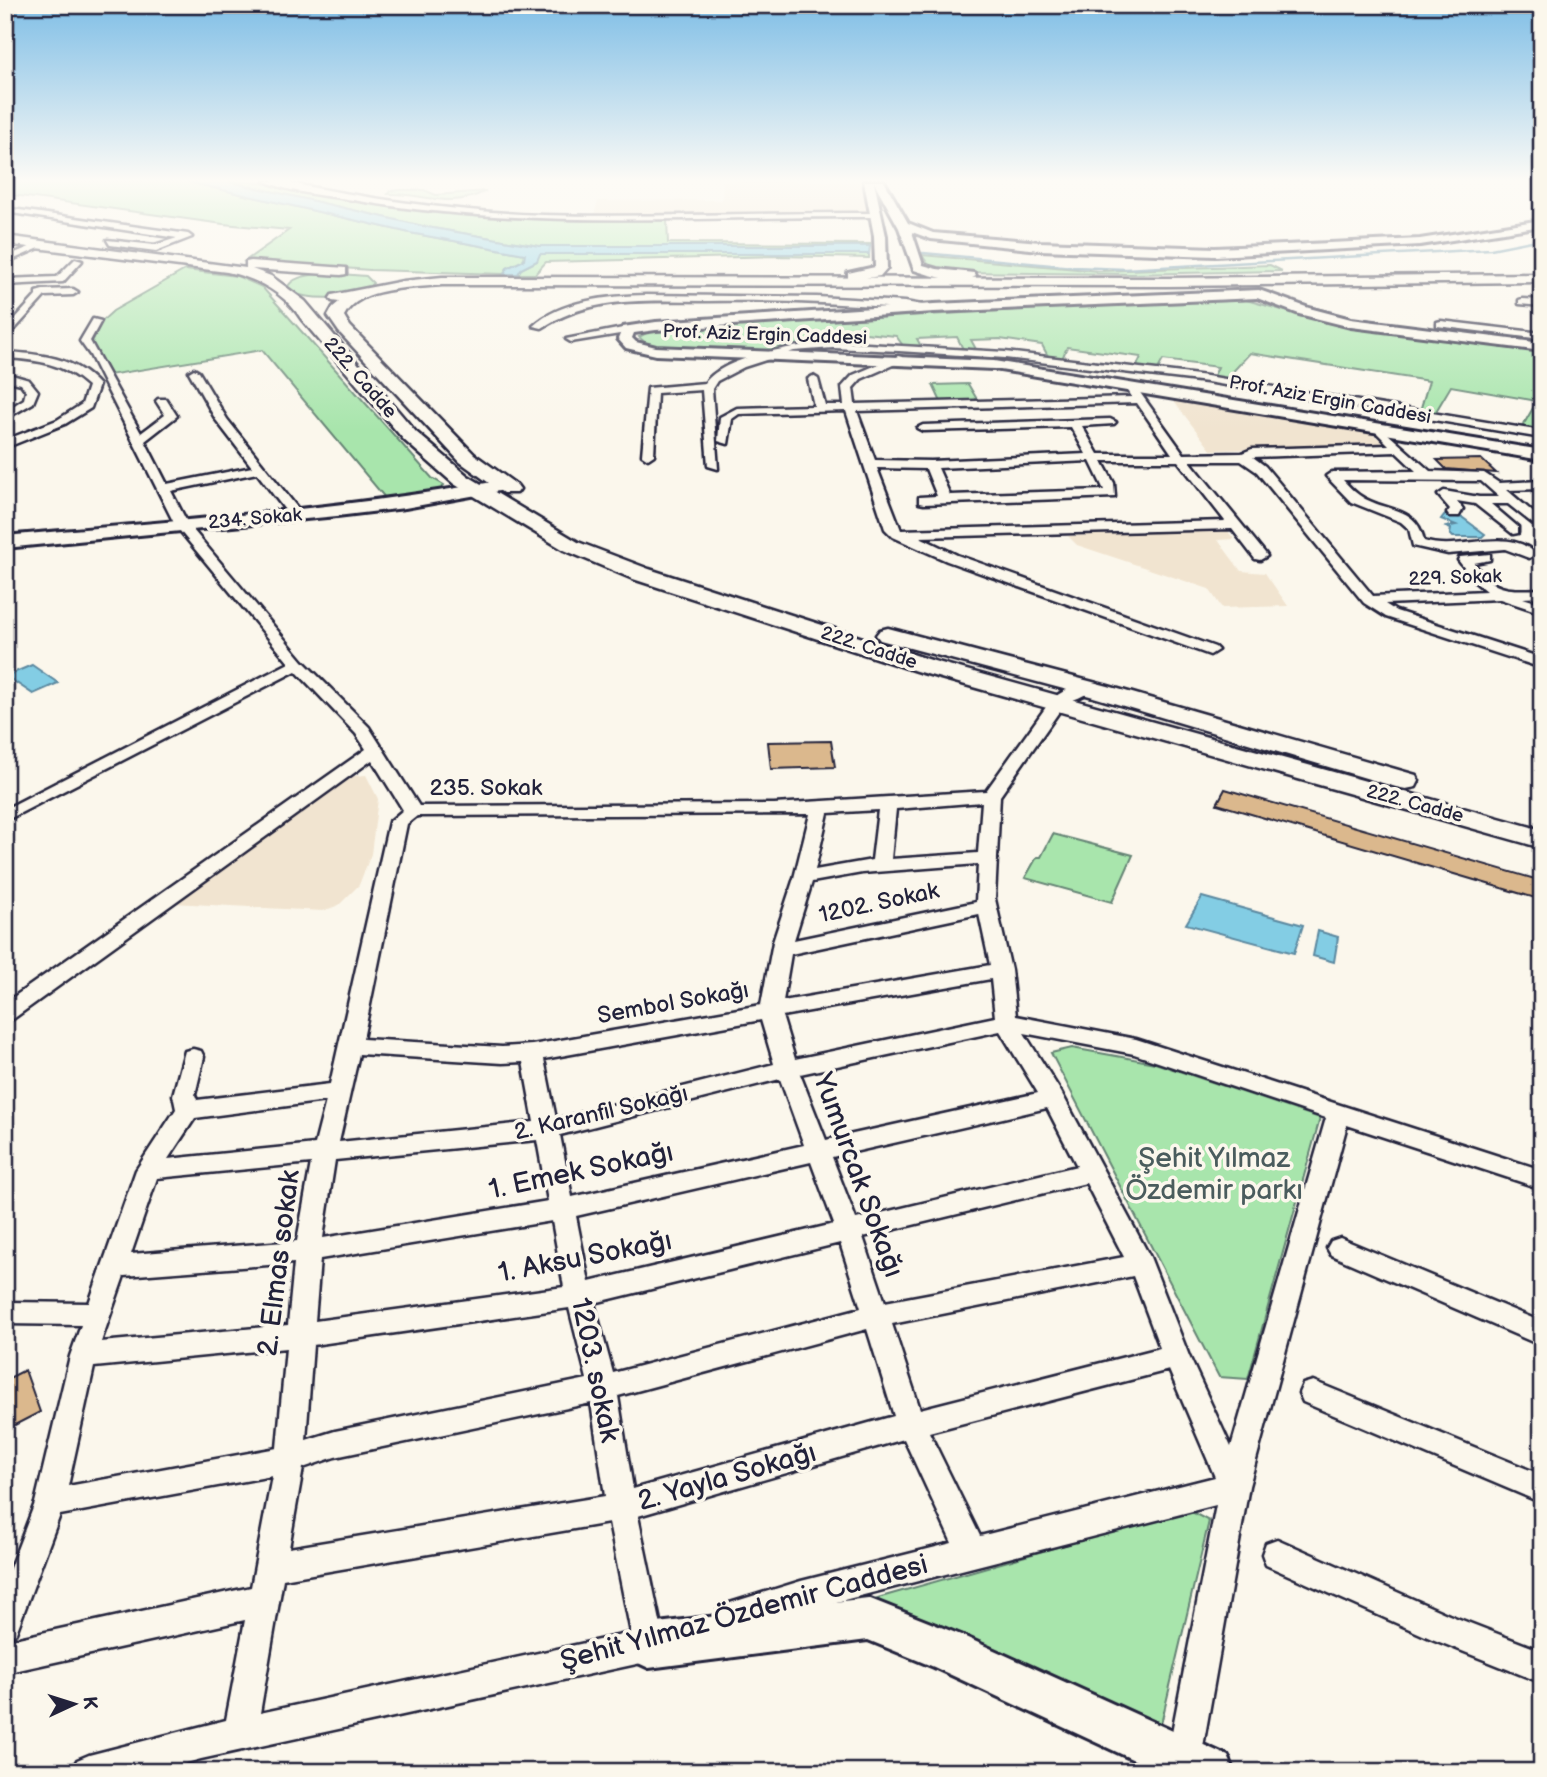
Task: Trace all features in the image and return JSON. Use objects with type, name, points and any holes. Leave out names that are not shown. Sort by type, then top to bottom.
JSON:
[{"type":"main road","points":[[182,264],[265,277],[285,292],[316,299],[372,283],[442,281],[848,278],[1234,282],[1330,276]]},
{"type":"main road","points":[[249,264],[347,271],[308,275],[285,292]]},
{"type":"main road","points":[[848,278],[913,264],[970,276],[1542,275]]},
{"type":"main road","points":[[1201,275],[1234,282],[1259,293],[1261,287],[1270,283],[1330,276]]},
{"type":"main road","name":"222. Cadde","points":[[372,283],[338,310],[336,316],[344,329],[467,458],[504,485],[546,510],[600,537],[669,566],[862,628],[1087,688],[1542,818]]},
{"type":"main road","name":"222. Cadde","points":[[285,292],[302,305],[307,317],[410,436],[478,491],[571,546],[641,574],[925,666],[1542,839]]},
{"type":"street","points":[[5,290],[9,282],[60,280],[75,264]]},
{"type":"street","points":[[848,278],[876,273],[881,264],[896,269],[913,264]]},
{"type":"street","points":[[5,324],[38,293],[73,292]]},
{"type":"street","points":[[5,337],[38,293]]},
{"type":"street","points":[[1259,293],[1304,311],[1351,323],[1542,347]]},
{"type":"street","name":"Prof. Aziz Ergin Caddesi","points":[[1259,293],[934,308],[656,326],[628,330],[625,339],[631,345],[656,351],[994,365],[1130,385],[1542,455]]},
{"type":"street","points":[[538,326],[586,306],[615,300],[851,300],[934,308]]},
{"type":"street","points":[[1522,302],[1542,303]]},
{"type":"street","name":"235. Sokak","points":[[96,321],[85,341],[95,355],[182,525],[298,664],[363,731],[413,811],[820,808],[991,796]]},
{"type":"street","points":[[1441,324],[1542,334]]},
{"type":"street","points":[[571,339],[628,330]]},
{"type":"street","points":[[713,466],[708,386],[713,379],[740,365],[793,348],[833,345],[1005,355],[1207,379],[1542,435]]},
{"type":"street","points":[[5,355],[47,358],[75,366],[94,385],[87,406],[61,422],[5,444]]},
{"type":"street","points":[[898,359],[857,377],[848,387],[850,406],[892,529],[952,558],[1210,650]]},
{"type":"street","points":[[194,372],[222,419],[296,515]]},
{"type":"street","points":[[5,376],[25,382],[32,391],[29,401],[5,416]]},
{"type":"street","points":[[813,379],[820,407]]},
{"type":"street","points":[[5,382],[14,386],[18,393],[15,402],[5,410]]},
{"type":"street","points":[[1130,385],[1180,456],[1260,556]]},
{"type":"street","points":[[648,455],[652,390],[708,386]]},
{"type":"street","points":[[724,441],[726,417],[732,412],[850,406],[1139,400]]},
{"type":"street","points":[[137,441],[171,416],[162,401]]},
{"type":"street","points":[[923,428],[1110,422]]},
{"type":"street","points":[[924,500],[1016,503],[1111,494],[1075,424]]},
{"type":"street","points":[[1378,429],[1427,475]]},
{"type":"street","points":[[872,464],[931,465],[1093,457],[1244,457],[1252,453],[1397,448]]},
{"type":"street","points":[[1244,457],[1261,469],[1369,600],[1391,614],[1542,663]]},
{"type":"street","points":[[931,465],[945,499]]},
{"type":"street","points":[[162,489],[261,469]]},
{"type":"street","points":[[1536,554],[1509,544],[1456,552],[1430,549],[1418,544],[1415,528],[1406,519],[1367,505],[1332,476],[1484,477],[1542,527]]},
{"type":"street","name":"234. Sokak","points":[[5,542],[405,503],[504,485]]},
{"type":"street","points":[[1496,487],[1542,485]]},
{"type":"street","points":[[1454,513],[1457,509],[1444,495],[1479,501],[1511,500]]},
{"type":"street","points":[[1479,501],[1513,530]]},
{"type":"street","points":[[933,524],[1046,520]]},
{"type":"street","points":[[905,536],[1235,525]]},
{"type":"street","points":[[1536,554],[1465,561],[1473,574],[1499,595],[1542,609]]},
{"type":"street","name":"229. Sokak","points":[[1369,600],[1542,593]]},
{"type":"street","points":[[5,816],[298,664]]},
{"type":"street","points":[[1087,688],[1067,695],[1057,703],[991,796],[986,858],[987,906],[1001,970],[1006,1022],[1053,1098],[1141,1264],[1176,1356],[1234,1486]]},
{"type":"street","points":[[5,1014],[375,750]]},
{"type":"street","points":[[881,866],[888,805]]},
{"type":"street","name":"Yumurcak Sokağı","points":[[820,808],[804,878],[782,949],[770,1013],[787,1069],[878,1315],[911,1424],[972,1551]]},
{"type":"street","name":"2. Elmas sokak","points":[[240,1734],[290,1459],[308,1251],[324,1154],[341,1091],[398,822],[413,811]]},
{"type":"street","points":[[804,878],[881,866],[986,858]]},
{"type":"street","name":"1202. Sokak","points":[[782,949],[987,906]]},
{"type":"street","name":"Sembol Sokağı","points":[[351,1046],[502,1055],[533,1053],[1001,970]]},
{"type":"street","points":[[1006,1022],[1136,1047],[1542,1180]]},
{"type":"street","name":"2. Karanfil Sokağı","points":[[148,1170],[546,1130],[787,1069],[1006,1022]]},
{"type":"street","name":"1203. sokak","points":[[533,1053],[579,1296],[603,1388],[621,1507],[649,1646]]},
{"type":"street","points":[[5,1622],[50,1503],[82,1356],[148,1170],[188,1110],[184,1095],[193,1057]]},
{"type":"street","points":[[188,1110],[341,1091]]},
{"type":"street","name":"1. Emek Sokağı","points":[[114,1266],[308,1251],[562,1209],[1053,1098]]},
{"type":"street","points":[[649,1646],[867,1619],[946,1650],[1198,1765],[1234,1486],[1339,1113]]},
{"type":"street","name":"1. Aksu Sokağı","points":[[82,1356],[301,1335],[579,1296],[1092,1172]]},
{"type":"street","points":[[1340,1248],[1542,1334]]},
{"type":"street","points":[[50,1503],[290,1459],[335,1444],[603,1388],[878,1315],[1141,1264]]},
{"type":"street","points":[[5,1313],[97,1314]]},
{"type":"street","name":"2. Yayla Sokağı","points":[[272,1566],[621,1507],[911,1424],[1176,1356]]},
{"type":"street","points":[[1313,1393],[1542,1489]]},
{"type":"street","name":"Şehit Yılmaz Özdemir Caddesi","points":[[89,1772],[240,1734],[649,1646],[801,1596],[1234,1486]]},
{"type":"street","points":[[1277,1554],[1443,1628],[1542,1667]]},
{"type":"street","points":[[5,1657],[265,1600]]},
{"type":"shaded area","points":[[1169,395],[1364,429],[1385,443],[1380,446],[1211,450]]},
{"type":"shaded area","points":[[1227,530],[1234,539],[1218,540],[1241,571],[1265,573],[1288,606],[1222,608],[1209,589],[1077,545],[1068,536]]},
{"type":"shaded area","points":[[366,775],[378,799],[371,854],[359,885],[339,905],[323,911],[173,903],[346,777]]},
{"type":"green space","points":[[286,264],[516,264],[507,268],[504,274],[370,270]]},
{"type":"green space","points":[[531,264],[544,264],[535,274],[518,274],[521,269]]},
{"type":"green space","points":[[928,264],[1021,264],[1099,271],[1270,265],[1282,271],[1132,274],[932,270]]},
{"type":"green space","points":[[185,270],[237,276],[262,287],[432,478],[444,485],[440,491],[386,499],[262,350],[109,375],[92,342],[102,321],[113,311]]},
{"type":"green space","points":[[327,273],[366,276],[373,283],[355,294],[331,298],[306,296],[286,290],[297,279]]},
{"type":"green space","points":[[1239,298],[1328,323],[1542,352],[1542,433],[1521,429],[1537,401],[1451,386],[1435,413],[1420,411],[1429,381],[1250,353],[1226,379],[1213,378],[1218,367],[1163,360],[1157,371],[1136,368],[1141,357],[1067,347],[1062,359],[1049,358],[1042,345],[1000,339],[971,340],[977,351],[964,351],[957,337],[917,339],[922,348],[904,347],[896,336],[855,332],[816,334],[818,343],[773,351],[664,349],[649,346],[639,337],[650,331],[688,328]]},
{"type":"green space","points":[[968,384],[978,401],[941,402],[933,385]]},
{"type":"green space","points":[[1053,834],[1133,855],[1112,902],[1025,878],[1037,857],[1041,857]]},
{"type":"green space","name":"Şehit Yılmaz Özdemir parkı","points":[[1072,1048],[1155,1063],[1320,1118],[1248,1379],[1219,1377],[1051,1053]]},
{"type":"green space","points":[[1188,1510],[1209,1521],[1161,1724],[874,1599]]},
{"type":"water","points":[[516,264],[531,264],[521,269],[518,274],[504,274],[507,268]]},
{"type":"water","points":[[1444,515],[1463,518],[1485,534],[1482,537],[1453,537],[1450,534],[1451,529],[1446,527],[1456,525],[1441,519]]},
{"type":"water","points":[[32,665],[58,683],[33,694],[6,676]]},
{"type":"water","points":[[1202,897],[1303,925],[1294,953],[1186,924]]},
{"type":"water","points":[[1318,931],[1338,937],[1334,962],[1313,956]]},
{"type":"building","points":[[1481,459],[1496,473],[1446,469],[1437,460]]},
{"type":"building","points":[[831,741],[835,767],[771,769],[768,742]]},
{"type":"building","points":[[1225,789],[1542,881],[1542,900],[1217,804]]},
{"type":"building","points":[[25,1370],[40,1412],[5,1430],[5,1380]]},
{"type":"waterway","points":[[1040,264],[1125,269],[1218,264]]}]
